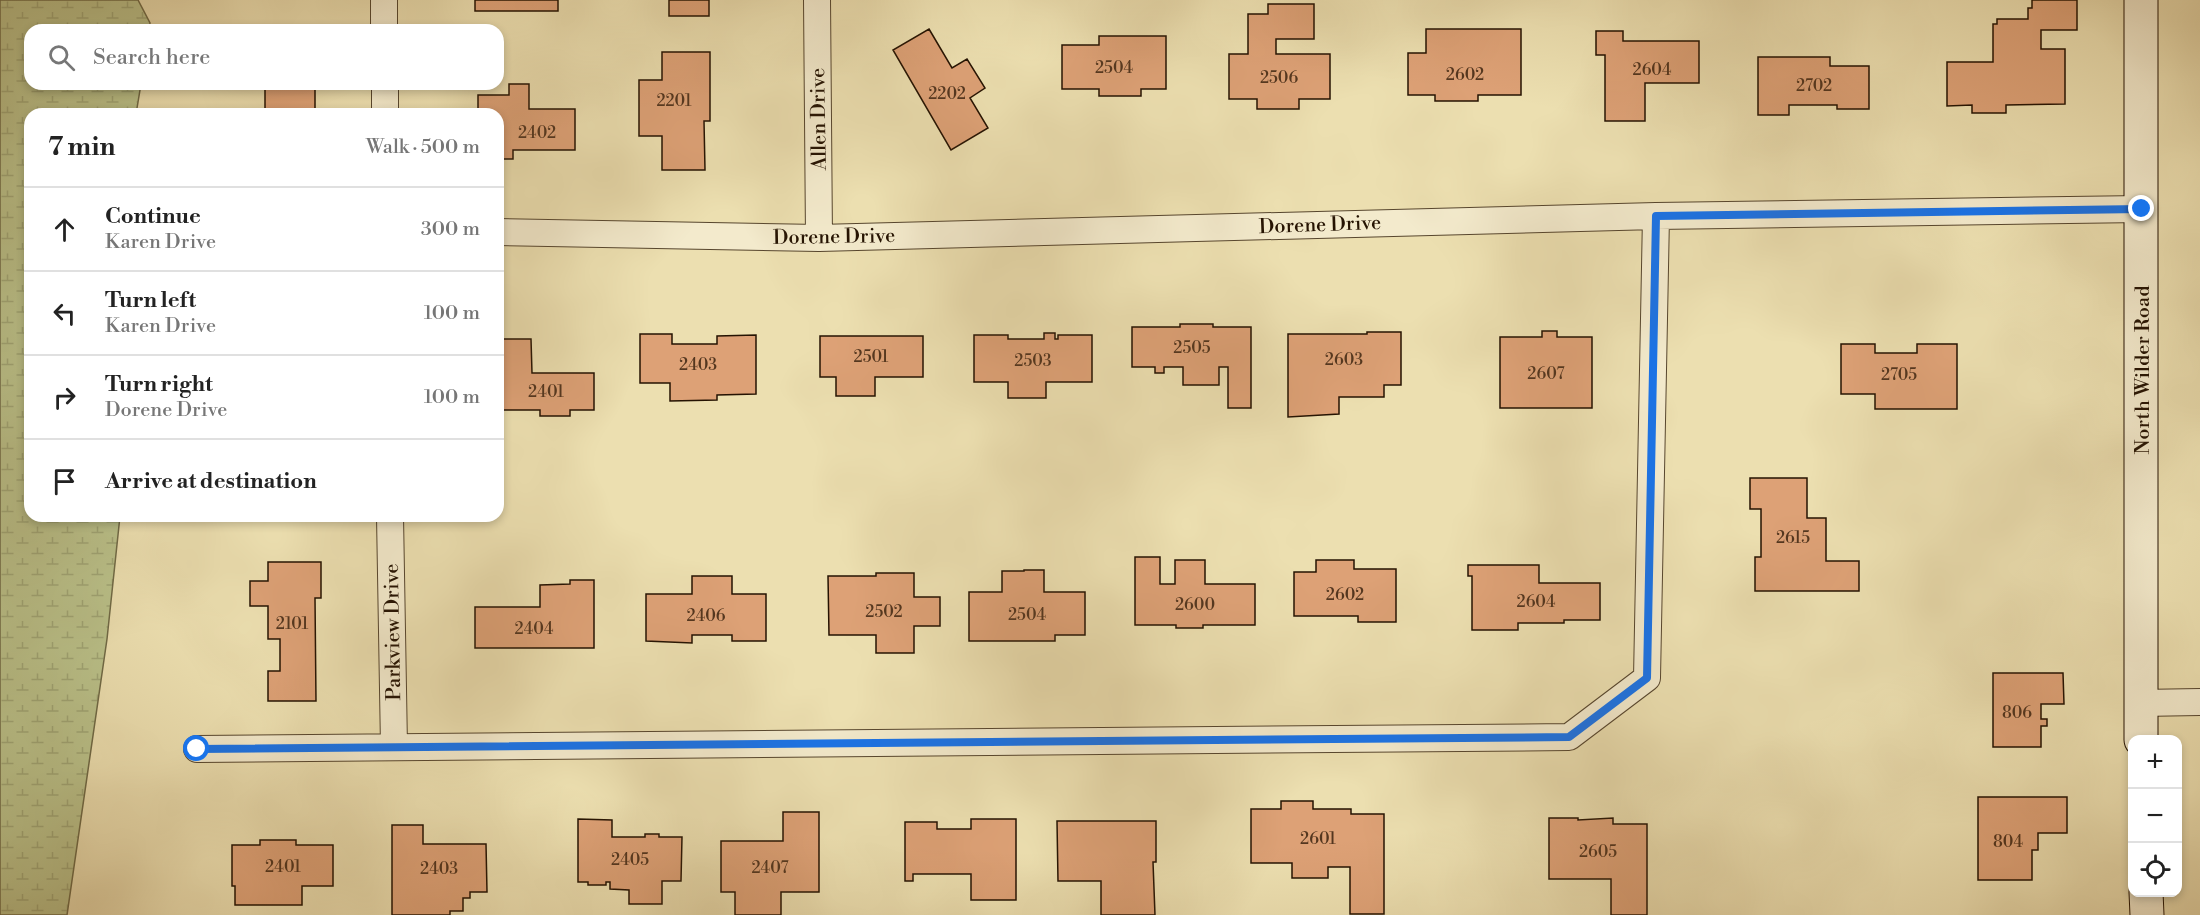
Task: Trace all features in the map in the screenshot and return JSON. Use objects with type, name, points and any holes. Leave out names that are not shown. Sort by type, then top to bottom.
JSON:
[{"type":"street","points":[[384,0],[384,24]]},
{"type":"street","name":"Allen Drive","points":[[817,0],[819,238]]},
{"type":"street","name":"North Wilder Road","points":[[2141,0],[2142,735]]},
{"type":"street","points":[[385,90],[385,108]]},
{"type":"street","name":"Dorene Drive","points":[[504,232],[819,238],[1656,216],[2142,209]]},
{"type":"street","points":[[197,749],[1569,737],[1647,678],[1656,216]]},
{"type":"street","name":"Parkview Drive","points":[[390,522],[394,747]]},
{"type":"street","points":[[2140,703],[2200,702]]},
{"type":"street","points":[[2146,897],[2147,915]]},
{"type":"green space","points":[[0,0],[138,0],[150,24],[24,24],[24,90],[140,90],[137,108],[24,108],[24,522],[119,522],[107,639],[67,915],[0,915]]},
{"type":"building","points":[[475,0],[558,0],[558,11],[475,11]]},
{"type":"building","points":[[669,0],[709,0],[709,16],[669,16]]},
{"type":"building","points":[[2032,0],[2077,0],[2077,30],[2041,30],[2041,49],[2065,49],[2065,104],[2006,105],[2006,113],[1972,113],[1972,105],[1947,106],[1947,62],[1993,62],[1993,24],[1997,24],[1997,19],[2028,19],[2028,8],[2032,8]]},
{"type":"building","points":[[1268,4],[1314,4],[1314,39],[1276,39],[1276,54],[1330,54],[1330,99],[1299,99],[1299,109],[1257,109],[1257,99],[1229,99],[1229,54],[1248,54],[1248,14],[1268,14]]},
{"type":"building","points":[[929,29],[952,68],[967,59],[985,88],[970,98],[988,128],[951,150],[893,50]]},
{"type":"building","points":[[1426,29],[1521,29],[1521,95],[1478,95],[1478,101],[1435,101],[1435,95],[1408,95],[1408,53],[1426,53]]},
{"type":"building","points":[[1596,31],[1623,31],[1623,41],[1699,41],[1699,83],[1645,83],[1645,121],[1605,121],[1605,55],[1596,55]]},
{"type":"building","points":[[1099,36],[1166,36],[1166,89],[1141,89],[1141,96],[1099,96],[1099,89],[1062,89],[1062,45],[1099,45]]},
{"type":"building","points":[[662,52],[710,52],[710,121],[704,121],[705,170],[662,170],[662,136],[639,136],[639,80],[662,80]]},
{"type":"building","points":[[1758,57],[1830,57],[1830,66],[1869,66],[1869,109],[1837,109],[1837,105],[1789,105],[1789,115],[1758,115]]},
{"type":"building","points":[[509,84],[529,84],[529,109],[575,109],[575,150],[513,150],[513,159],[504,159],[504,108],[478,108],[478,95],[509,95]]},
{"type":"building","points":[[265,90],[315,90],[315,108],[265,108]]},
{"type":"building","points":[[1180,324],[1251,327],[1251,408],[1228,408],[1228,367],[1219,367],[1219,385],[1183,385],[1183,367],[1164,367],[1164,373],[1155,373],[1155,367],[1132,367],[1132,327],[1180,327]]},
{"type":"building","points":[[1542,331],[1557,331],[1557,337],[1592,337],[1592,408],[1500,408],[1500,337],[1542,337]]},
{"type":"building","points":[[1367,332],[1401,332],[1401,385],[1384,385],[1384,397],[1339,397],[1339,414],[1288,417],[1288,334],[1367,334]]},
{"type":"building","points":[[1044,333],[1055,333],[1055,339],[1058,339],[1058,335],[1092,335],[1092,382],[1046,382],[1046,398],[1008,398],[1008,382],[974,382],[974,335],[1008,335],[1008,339],[1044,339]]},
{"type":"building","points":[[640,334],[672,334],[672,344],[717,344],[717,336],[756,335],[756,394],[717,395],[717,400],[670,401],[670,383],[640,383]]},
{"type":"building","points":[[820,336],[923,336],[923,377],[875,377],[875,396],[836,396],[836,377],[820,377]]},
{"type":"building","points":[[504,339],[531,339],[532,373],[594,373],[594,410],[570,410],[570,416],[540,416],[540,410],[504,410]]},
{"type":"building","points":[[1841,344],[1875,344],[1875,353],[1917,353],[1917,344],[1957,344],[1957,409],[1875,409],[1875,394],[1841,394]]},
{"type":"building","points":[[1750,478],[1807,478],[1807,518],[1826,518],[1826,561],[1859,561],[1859,591],[1755,591],[1755,557],[1761,557],[1761,509],[1750,509]]},
{"type":"building","points":[[1135,557],[1160,557],[1160,584],[1175,584],[1175,560],[1205,560],[1205,584],[1255,584],[1255,625],[1203,625],[1203,628],[1176,628],[1176,625],[1135,625]]},
{"type":"building","points":[[1316,560],[1354,560],[1354,569],[1396,569],[1396,622],[1358,622],[1358,616],[1294,616],[1294,572],[1316,572]]},
{"type":"building","points":[[268,562],[321,562],[321,598],[315,598],[316,701],[268,701],[268,671],[280,671],[280,639],[268,639],[268,606],[250,606],[250,581],[268,581]]},
{"type":"building","points":[[1468,565],[1539,565],[1539,583],[1600,583],[1600,620],[1518,623],[1518,630],[1472,630],[1472,576],[1468,576]]},
{"type":"building","points":[[1044,570],[1044,592],[1085,592],[1085,635],[1055,635],[1055,641],[969,641],[969,592],[1002,592],[1002,571]]},
{"type":"building","points":[[876,573],[914,573],[914,597],[940,597],[940,626],[914,626],[914,653],[876,653],[876,635],[829,635],[828,576],[876,576]]},
{"type":"building","points":[[692,576],[732,576],[732,594],[766,594],[766,641],[732,641],[732,635],[692,635],[692,643],[646,641],[646,594],[692,594]]},
{"type":"building","points":[[570,580],[594,580],[594,648],[475,648],[475,607],[540,607],[540,585],[570,584]]},
{"type":"building","points":[[1993,673],[2063,673],[2064,704],[2041,704],[2041,719],[2047,719],[2047,726],[2041,726],[2041,747],[1993,747]]},
{"type":"building","points":[[1978,797],[2067,797],[2067,833],[2038,833],[2038,850],[2032,850],[2032,880],[1978,880]]},
{"type":"building","points":[[1281,801],[1313,801],[1313,809],[1351,809],[1351,814],[1384,814],[1384,914],[1350,914],[1350,867],[1328,867],[1328,878],[1292,878],[1292,863],[1251,863],[1251,809],[1281,809]]},
{"type":"building","points":[[783,812],[819,812],[819,892],[781,892],[781,915],[735,915],[735,892],[721,892],[721,841],[783,841]]},
{"type":"building","points":[[1549,818],[1578,818],[1578,820],[1613,818],[1613,824],[1647,824],[1647,915],[1611,915],[1611,879],[1549,879]]},
{"type":"building","points":[[578,819],[612,820],[612,837],[645,837],[645,834],[659,834],[659,837],[682,837],[681,881],[662,881],[662,904],[629,904],[629,890],[610,889],[610,882],[606,882],[606,885],[588,885],[588,882],[578,882]]},
{"type":"building","points":[[971,819],[1016,819],[1016,900],[971,900],[971,874],[913,874],[913,881],[905,881],[905,822],[937,822],[937,829],[971,829]]},
{"type":"building","points":[[1057,821],[1156,821],[1156,862],[1153,862],[1155,915],[1101,915],[1101,881],[1058,881]]},
{"type":"building","points":[[392,825],[423,825],[423,844],[486,844],[487,892],[470,892],[470,898],[463,898],[463,911],[450,911],[450,915],[392,915]]},
{"type":"building","points":[[260,840],[296,840],[296,845],[333,845],[333,886],[302,886],[302,905],[235,905],[235,886],[232,886],[232,845],[260,845]]},
{"type":"route","points":[[197,749],[1569,737],[1647,678],[1656,216],[2142,209]]}]
